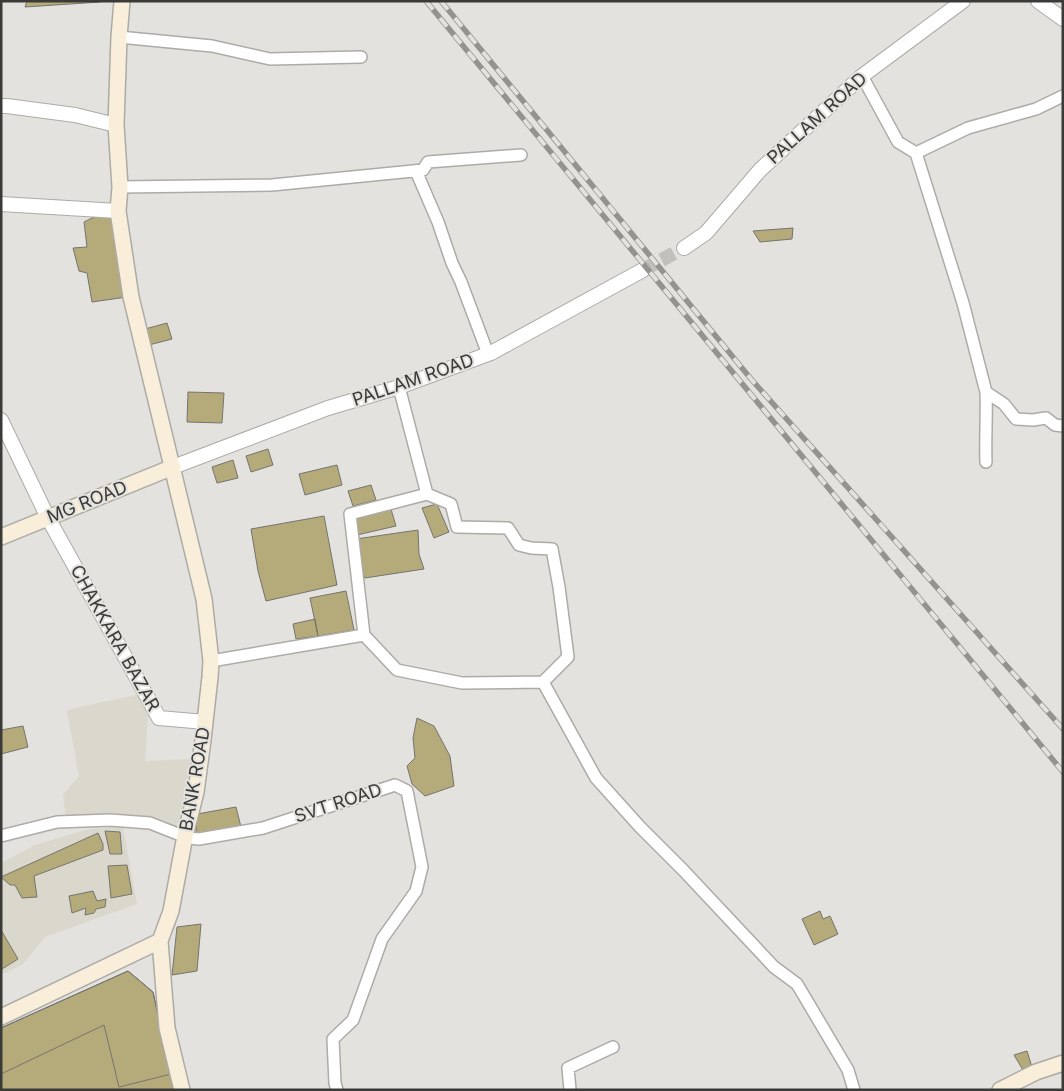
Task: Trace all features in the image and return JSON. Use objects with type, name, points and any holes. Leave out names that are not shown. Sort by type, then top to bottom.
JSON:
[{"type":"main road","name":"BANK ROAD","points":[[122,1],[118,36],[116,125],[120,187],[118,212],[131,296],[204,599],[210,661],[210,676],[196,792],[185,836],[171,911],[160,941],[167,1028],[182,1090]]},
{"type":"main road","name":"MG ROAD","points":[[1,537],[172,467]]},
{"type":"main road","points":[[1,1017],[160,941]]},
{"type":"main road","points":[[1000,1090],[1036,1072],[1063,1063]]},
{"type":"street","name":"PALLAM ROAD","points":[[684,248],[706,233],[760,170],[862,76],[963,1]]},
{"type":"street","points":[[1038,1],[1063,19]]},
{"type":"street","points":[[118,36],[212,46],[270,59],[361,57]]},
{"type":"street","points":[[862,76],[898,142],[916,154],[964,304],[986,392],[986,462]]},
{"type":"street","points":[[916,154],[968,128],[1036,108],[1063,96]]},
{"type":"street","points":[[1,106],[75,115],[116,125]]},
{"type":"street","points":[[120,187],[272,185],[423,170],[428,162],[521,155]]},
{"type":"street","points":[[416,171],[438,222],[488,354]]},
{"type":"street","points":[[1,204],[118,212]]},
{"type":"street","name":"PALLAM ROAD","points":[[172,467],[328,408],[399,387],[488,354],[643,270]]},
{"type":"street","points":[[399,387],[427,494]]},
{"type":"street","points":[[986,392],[1004,404],[1016,419],[1033,420],[1046,418],[1055,425],[1063,426]]},
{"type":"street","points":[[1,420],[48,518]]},
{"type":"street","points":[[427,494],[451,504],[457,527],[508,528],[519,545],[531,548],[552,549],[568,657],[543,682],[462,684],[397,670],[364,635],[350,514],[427,494]]},
{"type":"street","name":"CHAKKARA BAZAR","points":[[48,518],[159,718],[205,722]]},
{"type":"street","points":[[210,661],[364,635]]},
{"type":"street","points":[[543,682],[596,778],[640,827],[774,966],[797,984],[848,1070],[854,1090]]},
{"type":"street","name":"SVT ROAD","points":[[185,836],[199,839],[263,828],[395,785],[407,791],[422,867],[416,891],[382,939],[353,1020],[333,1039],[337,1090]]},
{"type":"street","points":[[1,836],[57,822],[110,820],[150,824],[185,836]]},
{"type":"street","points":[[570,1090],[568,1068],[613,1048]]},
{"type":"shaded area","points":[[137,695],[148,714],[145,761],[192,759],[178,827],[153,822],[66,820],[63,795],[79,776],[67,711]]},
{"type":"shaded area","points":[[123,827],[137,904],[45,937],[22,965],[1,975],[1,863],[35,845],[89,829]]},
{"type":"building","points":[[27,1],[100,1],[100,2],[25,7]]},
{"type":"building","points":[[113,215],[127,297],[92,302],[87,273],[79,271],[73,248],[87,247],[84,222],[96,216]]},
{"type":"building","points":[[793,228],[792,239],[760,242],[753,231]]},
{"type":"building","points":[[167,323],[172,339],[149,345],[145,329]]},
{"type":"building","points":[[188,392],[224,393],[222,423],[187,422]]},
{"type":"building","points":[[268,449],[273,465],[251,472],[246,456]]},
{"type":"building","points":[[233,460],[238,478],[217,483],[212,467]]},
{"type":"building","points":[[337,465],[342,485],[305,495],[299,474]]},
{"type":"building","points":[[371,485],[376,500],[353,506],[348,491]]},
{"type":"building","points":[[437,504],[449,532],[434,538],[422,508]]},
{"type":"building","points":[[391,509],[396,526],[357,535],[355,518]]},
{"type":"building","points":[[324,516],[337,585],[266,601],[258,571],[251,529]]},
{"type":"building","points":[[418,530],[419,554],[424,569],[365,578],[359,566],[356,539]]},
{"type":"building","points":[[346,591],[354,630],[318,636],[310,598]]},
{"type":"building","points":[[315,619],[318,636],[296,639],[293,624]]},
{"type":"building","points":[[417,718],[434,726],[450,756],[454,786],[425,796],[412,784],[407,766],[415,758],[413,738]]},
{"type":"building","points":[[23,726],[28,747],[1,754],[1,730]]},
{"type":"building","points":[[236,807],[241,827],[196,835],[197,814]]},
{"type":"building","points":[[105,831],[120,832],[122,854],[110,854]]},
{"type":"building","points":[[98,833],[103,844],[103,850],[34,876],[37,897],[22,898],[15,885],[10,885],[1,877]]},
{"type":"building","points":[[127,865],[132,894],[111,898],[108,866]]},
{"type":"building","points":[[93,891],[97,901],[106,899],[105,907],[85,915],[86,908],[72,913],[69,896]]},
{"type":"building","points":[[820,911],[823,919],[830,916],[838,934],[814,945],[802,919]]},
{"type":"building","points":[[201,924],[197,971],[172,975],[177,927]]},
{"type":"building","points":[[1,930],[18,959],[2,969],[1,968]]},
{"type":"building","points":[[128,971],[153,992],[174,1090],[1,1090],[1,1028]]},
{"type":"building","points":[[128,971],[153,992],[171,1074],[119,1087],[104,1025],[1,1074],[1,1028]]},
{"type":"building","points":[[1027,1051],[1032,1067],[1023,1070],[1014,1055]]},
{"type":"tunnel","points":[[643,270],[684,248]]},
{"type":"railway","points":[[426,1],[1063,772]]},
{"type":"railway","points":[[441,1],[751,379],[1063,729]]}]
